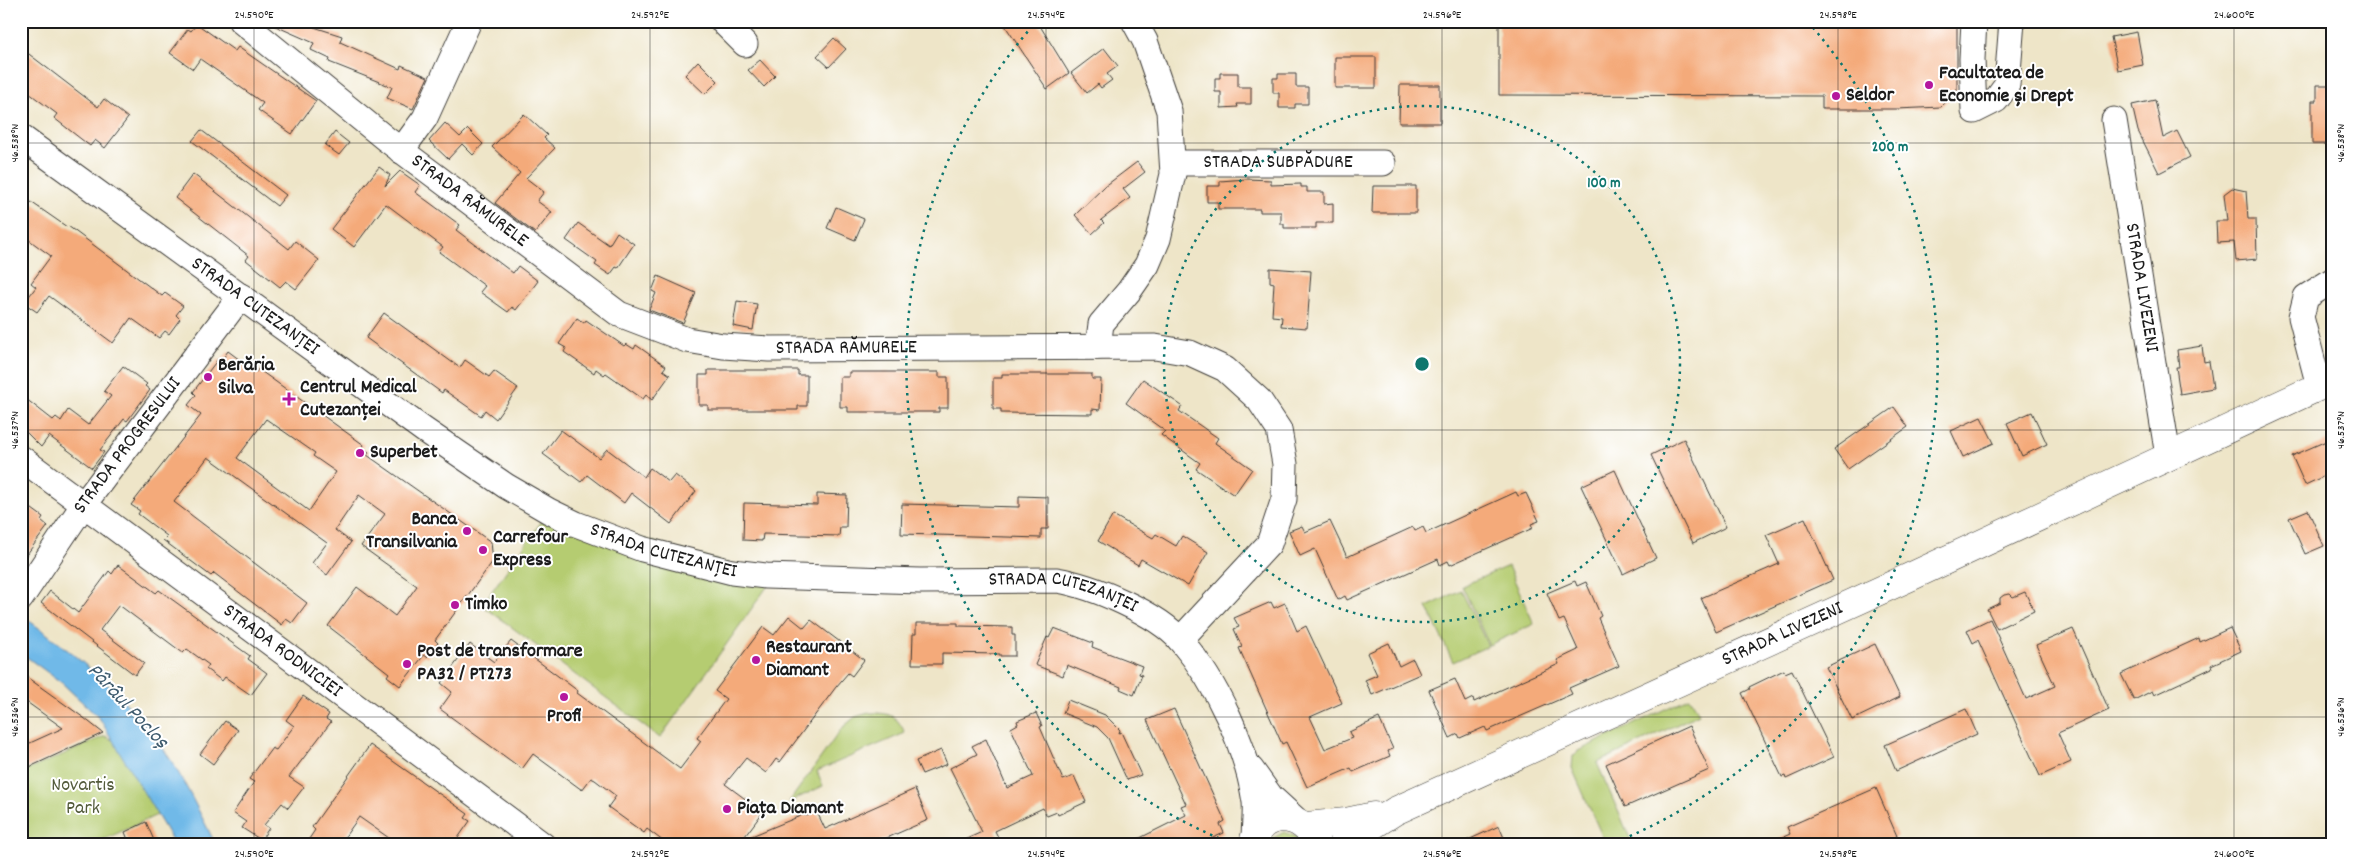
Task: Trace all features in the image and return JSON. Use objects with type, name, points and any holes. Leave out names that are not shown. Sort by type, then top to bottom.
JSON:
[{"type":"main road","name":"STRADA LIVEZENI","points":[[1342,845],[1395,811],[1871,595],[2326,383]]},
{"type":"main road","name":"STRADA LIVEZENI","points":[[1253,842],[1260,829],[1270,821],[1283,818],[1306,830],[1395,811]]},
{"type":"street","name":"STRADA RĂMURELE","points":[[241,21],[402,150],[619,314],[687,340],[723,346],[769,349],[1155,347],[1190,353],[1225,369],[1259,400],[1278,430],[1285,464],[1284,499],[1269,544],[1180,640]]},
{"type":"street","points":[[402,150],[425,118],[469,21]]},
{"type":"street","points":[[722,21],[745,44]]},
{"type":"street","points":[[1098,347],[1100,324],[1129,291],[1147,265],[1158,240],[1173,174],[1169,111],[1148,50],[1134,21]]},
{"type":"street","points":[[1974,21],[1972,59],[1974,111],[1996,100],[2007,84],[2012,21]]},
{"type":"street","name":"STRADA LIVEZENI","points":[[2114,120],[2168,456]]},
{"type":"street","name":"STRADA CUTEZANȚEI","points":[[21,137],[411,421],[499,482],[549,512],[642,549],[732,572],[774,577],[920,581],[1057,580],[1084,585],[1148,616],[1180,640],[1204,672],[1218,698],[1248,765],[1271,797],[1306,830]]},
{"type":"street","name":"STRADA SUBPĂDURE","points":[[1173,163],[1383,164]]},
{"type":"street","points":[[2326,383],[2301,317],[2306,297],[2333,280]]},
{"type":"street","name":"STRADA PROGRESULUI","points":[[21,598],[84,504],[241,296]]},
{"type":"street","name":"STRADA RODNICIEI","points":[[21,458],[543,845]]},
{"type":"street","name":"STRADA CUTEZANȚEI","points":[[1248,765],[1255,804],[1253,842]]},
{"type":"green space","points":[[549,511],[774,577],[660,738],[482,605]]},
{"type":"green space","points":[[1508,566],[1534,624],[1489,645],[1462,586]]},
{"type":"green space","points":[[1461,590],[1488,646],[1453,662],[1427,607]]},
{"type":"green space","points":[[1688,698],[1692,700],[1699,714],[1597,763],[1633,845],[1606,845],[1572,768],[1573,756],[1578,751]]},
{"type":"green space","points":[[869,713],[882,713],[895,718],[905,733],[817,771],[823,786],[789,802],[842,728],[855,717]]},
{"type":"green space","name":"Novartis Park","points":[[105,736],[116,742],[159,814],[92,845],[21,845],[21,773]]},
{"type":"green space","points":[[1284,832],[1297,837],[1302,845],[1268,845],[1271,839]]},
{"type":"water","name":"Pârâul Pocloș","points":[[21,615],[92,671],[140,719],[172,761],[216,845],[175,845],[100,719],[62,683],[21,653]]},
{"type":"building","points":[[264,21],[316,21],[314,27],[342,36],[340,42],[400,69],[401,65],[428,77],[413,109],[387,98],[392,87],[329,62],[330,59],[311,50],[314,43]]},
{"type":"building","points":[[1002,21],[1037,21],[1069,73],[1047,89]]},
{"type":"building","points":[[1499,21],[1781,21],[1781,23],[1957,21],[1957,91],[1941,107],[1897,109],[1822,109],[1822,96],[1499,95]]},
{"type":"building","points":[[197,24],[235,51],[238,47],[316,101],[292,134],[258,110],[263,103],[200,59],[193,69],[170,53],[188,29],[191,31]]},
{"type":"building","points":[[2137,32],[2143,65],[2118,70],[2111,37]]},
{"type":"building","points":[[834,38],[846,49],[829,67],[817,56]]},
{"type":"building","points":[[21,48],[98,107],[104,99],[128,118],[105,148],[95,140],[90,146],[54,118],[57,114],[21,87]]},
{"type":"building","points":[[1104,48],[1118,66],[1107,74],[1112,80],[1101,88],[1098,84],[1087,93],[1071,73]]},
{"type":"building","points":[[1335,57],[1376,57],[1376,88],[1335,88]]},
{"type":"building","points":[[760,60],[775,76],[764,87],[748,70]]},
{"type":"building","points":[[698,61],[718,81],[705,94],[685,75]]},
{"type":"building","points":[[1220,73],[1238,73],[1238,87],[1251,87],[1251,104],[1237,104],[1238,107],[1221,108],[1221,92],[1215,92],[1215,78],[1220,78]]},
{"type":"building","points":[[1278,74],[1296,74],[1296,87],[1308,87],[1308,104],[1295,104],[1295,108],[1279,108],[1279,93],[1273,93],[1273,78],[1278,78]]},
{"type":"building","points":[[1400,85],[1440,85],[1440,123],[1399,123]]},
{"type":"building","points":[[2317,85],[2333,85],[2333,144],[2312,144],[2312,101],[2317,101]]},
{"type":"building","points":[[2155,100],[2163,138],[2177,131],[2190,157],[2159,173],[2138,131],[2132,105]]},
{"type":"building","points":[[524,114],[547,135],[544,138],[555,148],[526,178],[544,192],[537,201],[552,212],[535,233],[495,203],[520,173],[492,147]]},
{"type":"building","points":[[445,123],[460,137],[468,129],[483,144],[473,155],[462,144],[448,159],[429,141]]},
{"type":"building","points":[[201,130],[286,195],[277,206],[192,141]]},
{"type":"building","points":[[335,132],[349,143],[339,155],[325,145]]},
{"type":"building","points":[[1137,162],[1145,172],[1123,189],[1130,198],[1101,220],[1104,223],[1092,234],[1075,215],[1104,187]]},
{"type":"building","points":[[379,167],[390,175],[385,186],[400,171],[420,185],[415,192],[460,225],[456,230],[513,273],[518,266],[538,281],[516,310],[512,307],[508,312],[480,292],[485,286],[439,252],[443,247],[386,204],[354,247],[331,229]]},
{"type":"building","points":[[193,174],[289,249],[295,241],[319,260],[296,289],[286,281],[280,287],[246,260],[249,256],[175,198]]},
{"type":"building","points":[[1271,180],[1271,185],[1301,184],[1301,187],[1307,187],[1307,192],[1324,192],[1324,204],[1333,203],[1333,223],[1316,223],[1316,228],[1284,228],[1284,224],[1281,224],[1281,212],[1260,212],[1260,209],[1218,209],[1218,202],[1207,202],[1207,186],[1220,186],[1220,181]]},
{"type":"building","points":[[1373,186],[1416,186],[1416,213],[1372,213]]},
{"type":"building","points":[[2232,188],[2246,191],[2248,219],[2256,219],[2257,259],[2236,261],[2234,242],[2217,243],[2216,221],[2227,221],[2224,194]]},
{"type":"building","points":[[28,200],[68,226],[162,296],[165,293],[183,306],[176,315],[180,319],[169,334],[165,331],[159,338],[131,318],[113,343],[49,296],[37,312],[24,303],[36,287],[31,283],[51,256],[21,234],[21,209]]},
{"type":"building","points":[[836,207],[864,219],[855,240],[827,228]]},
{"type":"building","points":[[578,223],[609,245],[617,232],[634,244],[618,268],[616,267],[610,275],[595,265],[597,262],[566,240]]},
{"type":"building","points":[[1270,268],[1311,271],[1307,328],[1281,326],[1282,317],[1272,316],[1274,283],[1270,282]]},
{"type":"building","points":[[658,276],[696,293],[683,323],[649,310],[656,293],[652,291]]},
{"type":"building","points":[[737,301],[757,304],[753,330],[733,326]]},
{"type":"building","points":[[384,313],[460,368],[465,360],[489,377],[494,371],[518,388],[496,419],[485,410],[481,416],[444,390],[442,393],[366,338]]},
{"type":"building","points":[[577,318],[584,323],[586,320],[624,346],[626,344],[634,349],[636,345],[666,366],[663,370],[670,375],[652,400],[646,395],[643,399],[606,373],[604,375],[596,369],[594,373],[564,352],[566,348],[559,344]]},
{"type":"building","points":[[2202,346],[2204,362],[2209,361],[2213,388],[2180,394],[2176,367],[2179,367],[2177,350]]},
{"type":"building","points":[[228,351],[256,372],[258,369],[364,445],[362,448],[369,452],[367,455],[491,542],[493,561],[435,640],[438,643],[427,657],[424,655],[400,686],[387,676],[389,673],[328,626],[357,587],[395,616],[417,586],[361,546],[385,514],[359,495],[335,530],[351,542],[327,575],[312,563],[327,543],[208,457],[174,502],[307,603],[292,623],[286,619],[282,625],[214,573],[211,576],[163,540],[167,536],[138,514],[140,511],[131,505],[201,415],[188,405],[196,395],[193,392],[218,359],[221,361]],"holes":[[[266,419],[315,453],[313,456],[336,472],[309,511],[237,458]]]},
{"type":"building","points":[[123,366],[147,384],[145,386],[150,390],[127,421],[124,419],[100,450],[104,452],[92,468],[49,436],[41,447],[21,427],[21,395],[53,420],[56,417],[61,421],[68,410],[88,425],[111,396],[104,391]]},
{"type":"building","points":[[708,370],[798,370],[798,375],[807,375],[807,406],[798,406],[798,410],[708,410],[708,405],[699,405],[699,375],[708,375]]},
{"type":"building","points":[[849,372],[939,372],[939,377],[948,377],[948,408],[939,408],[939,412],[848,412],[848,407],[840,407],[840,377],[849,377]]},
{"type":"building","points":[[1002,374],[1092,374],[1092,379],[1101,379],[1100,410],[1092,409],[1092,414],[1001,413],[1001,409],[993,409],[993,378],[1002,378]]},
{"type":"building","points":[[1143,379],[1182,406],[1179,411],[1218,438],[1215,443],[1252,469],[1234,495],[1196,469],[1200,463],[1161,435],[1165,431],[1126,403]]},
{"type":"building","points":[[1894,407],[1908,427],[1848,469],[1834,449]]},
{"type":"building","points":[[2032,412],[2047,444],[2022,456],[2007,423]]},
{"type":"building","points":[[1981,417],[1994,443],[1963,457],[1951,431]]},
{"type":"building","points":[[561,430],[599,458],[607,449],[644,477],[650,468],[669,482],[675,475],[696,491],[671,524],[631,493],[624,503],[587,475],[581,482],[543,454]]},
{"type":"building","points":[[2333,438],[2333,472],[2305,485],[2292,456]]},
{"type":"building","points":[[1684,439],[1726,527],[1693,543],[1651,455]]},
{"type":"building","points":[[1615,470],[1656,558],[1623,574],[1581,486]]},
{"type":"building","points":[[1516,492],[1518,496],[1526,493],[1539,521],[1531,524],[1533,528],[1450,565],[1448,561],[1440,565],[1438,559],[1347,600],[1345,596],[1338,600],[1315,549],[1300,556],[1289,531],[1302,526],[1305,532],[1330,521],[1347,557],[1413,527],[1415,531],[1423,527],[1426,533]]},
{"type":"building","points":[[817,494],[847,495],[846,527],[840,527],[839,536],[763,534],[762,541],[743,540],[744,503],[817,505]]},
{"type":"building","points":[[1019,496],[1048,497],[1048,529],[1041,529],[1041,538],[901,534],[902,504],[1019,507]]},
{"type":"building","points":[[21,501],[43,517],[41,520],[48,526],[21,562]]},
{"type":"building","points":[[2308,510],[2324,546],[2305,554],[2289,518]]},
{"type":"building","points":[[1113,515],[1153,538],[1156,534],[1176,546],[1182,536],[1208,552],[1188,586],[1141,559],[1138,565],[1098,541]]},
{"type":"building","points":[[1805,518],[1833,580],[1716,632],[1701,598],[1779,564],[1766,535]]},
{"type":"building","points":[[118,565],[156,593],[159,590],[250,656],[248,659],[267,673],[251,695],[225,677],[222,681],[206,669],[209,665],[187,649],[183,653],[119,605],[100,630],[144,663],[135,675],[41,603],[50,591],[78,613],[109,571],[112,574]]},
{"type":"building","points":[[1575,581],[1577,586],[1586,582],[1601,616],[1598,618],[1619,666],[1569,688],[1572,694],[1487,731],[1485,727],[1460,738],[1458,734],[1450,738],[1429,690],[1455,679],[1465,702],[1473,698],[1474,702],[1559,664],[1557,660],[1578,650],[1564,619],[1559,621],[1547,593]]},
{"type":"building","points":[[2025,592],[2034,611],[1997,629],[1987,609],[2000,603],[2000,598],[2004,595],[2010,594],[2013,597]]},
{"type":"building","points":[[1271,602],[1274,608],[1285,603],[1297,631],[1306,626],[1342,703],[1310,717],[1325,749],[1352,738],[1349,732],[1379,718],[1393,749],[1388,751],[1390,756],[1353,772],[1351,768],[1307,787],[1286,742],[1282,744],[1239,648],[1242,647],[1234,629],[1239,627],[1234,618]]},
{"type":"building","points":[[789,616],[804,628],[811,620],[864,660],[852,676],[848,673],[836,687],[780,762],[776,759],[766,773],[746,758],[725,784],[763,812],[742,840],[805,814],[806,816],[817,812],[825,829],[915,789],[928,820],[871,845],[668,845],[647,829],[644,833],[608,807],[616,796],[595,780],[591,778],[582,790],[533,754],[522,769],[440,709],[452,692],[441,683],[470,644],[494,662],[511,641],[578,691],[577,693],[680,769],[701,741],[697,738],[726,699],[715,691],[763,627],[774,635]]},
{"type":"building","points":[[1990,619],[2026,699],[2055,686],[2036,645],[2073,629],[2109,710],[2058,733],[2071,762],[2040,776],[1978,640],[1973,643],[1967,630]]},
{"type":"building","points":[[916,623],[958,623],[958,626],[1012,627],[1012,635],[1015,635],[1015,656],[942,653],[942,664],[912,664],[913,634],[916,634]]},
{"type":"building","points":[[1054,628],[1093,643],[1092,647],[1142,666],[1139,674],[1142,675],[1134,695],[1120,689],[1121,687],[1067,665],[1063,676],[1035,665],[1047,637],[1049,638]]},
{"type":"building","points":[[2230,628],[2241,651],[2211,665],[2212,668],[2154,695],[2152,691],[2134,700],[2121,674],[2199,638],[2200,642]]},
{"type":"building","points":[[1389,643],[1399,666],[1413,659],[1420,674],[1372,695],[1365,680],[1377,675],[1367,653]]},
{"type":"building","points":[[1875,644],[1900,697],[1852,720],[1826,667]]},
{"type":"building","points":[[1784,670],[1785,673],[1792,670],[1834,757],[1786,779],[1785,776],[1782,777],[1742,693],[1750,689],[1749,687]]},
{"type":"building","points":[[21,673],[103,733],[21,771],[21,747],[63,728],[21,698]]},
{"type":"building","points":[[303,696],[329,714],[326,719],[331,722],[289,777],[304,787],[288,808],[282,803],[264,825],[269,828],[261,840],[242,828],[246,822],[233,813],[254,782],[249,779],[272,748],[276,750],[294,726],[286,720]]},
{"type":"building","points":[[1068,700],[1105,715],[1120,730],[1119,733],[1121,732],[1141,775],[1127,780],[1108,738],[1097,727],[1063,713]]},
{"type":"building","points":[[1174,709],[1225,821],[1220,824],[1224,833],[1197,845],[1126,845],[1186,815],[1181,806],[1186,804],[1147,720]]},
{"type":"building","points":[[1966,709],[1977,734],[1896,771],[1885,745]]},
{"type":"building","points":[[1036,713],[1042,726],[1040,727],[1063,780],[1074,776],[1086,802],[1058,815],[1057,812],[1047,816],[1043,808],[995,831],[1002,845],[953,845],[982,832],[950,768],[977,754],[972,746],[986,739],[1007,788],[1033,776],[1011,728],[1018,724],[1017,721]]},
{"type":"building","points":[[225,721],[238,730],[213,764],[200,754]]},
{"type":"building","points":[[1689,726],[1709,770],[1625,807],[1606,764]]},
{"type":"building","points":[[370,745],[468,814],[465,818],[470,821],[453,845],[399,845],[359,817],[339,845],[305,845],[315,830],[312,827]]},
{"type":"building","points":[[941,750],[947,764],[922,774],[916,761]]},
{"type":"building","points":[[1876,788],[1897,836],[1894,840],[1884,845],[1766,845],[1790,834],[1787,827]]},
{"type":"building","points":[[146,822],[156,845],[130,845],[125,832]]},
{"type":"building","points":[[1499,826],[1507,845],[1457,845]]},
{"type":"place","name":"Facultatea de Economie și Drept","points":[[1929,85]]},
{"type":"place","name":"Seldor","points":[[1836,96]]},
{"type":"place","name":"Berăria Silva","points":[[208,377]]},
{"type":"place","name":"Centrul Medical Cutezanței","points":[[289,399]]},
{"type":"place","name":"Superbet","points":[[360,453]]},
{"type":"place","name":"Banca Transilvania","points":[[467,531]]},
{"type":"place","name":"Carrefour Express","points":[[483,550]]},
{"type":"place","name":"Timko","points":[[455,605]]},
{"type":"place","name":"Restaurant Diamant","points":[[756,660]]},
{"type":"place","name":"Post de transformare PA32 / PT273","points":[[407,664]]},
{"type":"place","name":"Profi","points":[[564,697]]},
{"type":"place","name":"Piața Diamant","points":[[727,809]]}]
